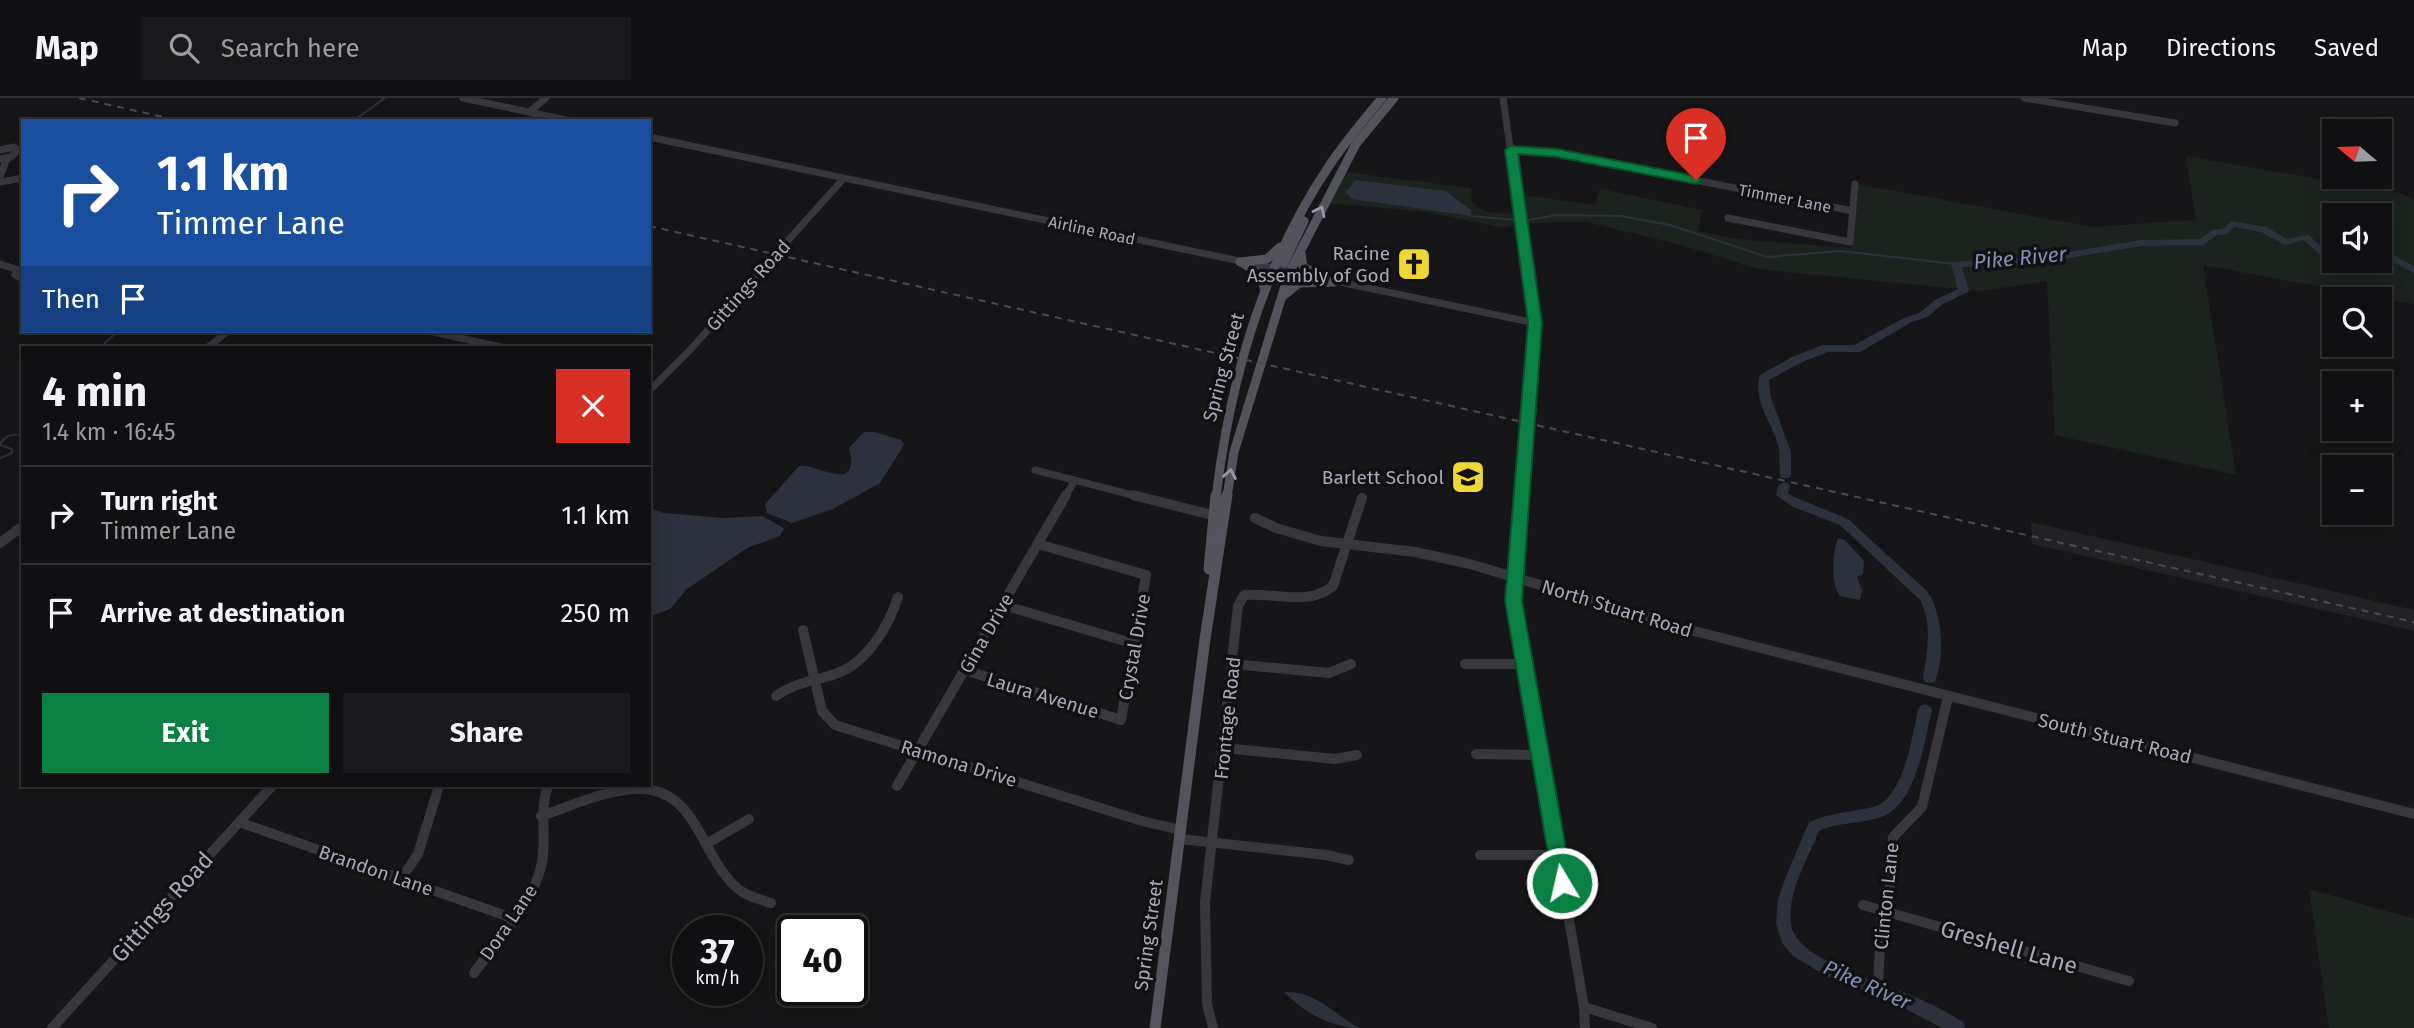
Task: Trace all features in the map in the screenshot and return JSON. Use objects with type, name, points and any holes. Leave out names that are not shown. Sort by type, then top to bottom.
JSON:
[{"type":"main road","name":"Spring Street","points":[[1155,1028],[1236,381],[1264,293],[1289,237],[1315,188],[1338,153],[1382,98]]},
{"type":"main road","name":"Spring Street","points":[[1218,517],[1266,341],[1289,273],[1356,144],[1394,98]]},
{"type":"main road","points":[[1289,273],[1283,267],[1315,188]]},
{"type":"main road","points":[[1240,262],[1267,259],[1289,237]]},
{"type":"main road","points":[[1301,249],[1303,267],[1334,282]]},
{"type":"main road","points":[[1240,262],[1262,276],[1264,293]]},
{"type":"main road","points":[[1266,341],[1268,315],[1282,276],[1274,270]]},
{"type":"main road","points":[[1278,306],[1289,287],[1297,283],[1334,282]]},
{"type":"street","points":[[463,98],[562,119]]},
{"type":"street","points":[[529,112],[546,98]]},
{"type":"street","points":[[1503,98],[1535,323],[1514,601],[1584,1007],[1585,1028]]},
{"type":"street","points":[[2024,98],[2175,123]]},
{"type":"street","name":"Airline Road","points":[[651,137],[1535,323]]},
{"type":"street","points":[[0,150],[17,148],[17,153],[4,159],[0,179],[21,178]]},
{"type":"street","name":"Timmer Lane","points":[[1511,150],[1557,153],[1853,211]]},
{"type":"street","name":"Gittings Road","points":[[651,389],[690,350],[844,178]]},
{"type":"street","points":[[1728,218],[1850,242],[1855,184]]},
{"type":"street","points":[[0,264],[21,269]]},
{"type":"street","points":[[209,346],[225,333]]},
{"type":"street","points":[[438,333],[496,346]]},
{"type":"street","points":[[1035,470],[1218,517]]},
{"type":"street","name":"Gina Drive","points":[[897,786],[1074,480]]},
{"type":"street","points":[[1346,543],[1362,498]]},
{"type":"street","name":"North Stuart Road","points":[[1255,518],[1270,527],[1346,543],[1421,552],[1685,629],[1815,663]]},
{"type":"street","points":[[0,543],[21,528]]},
{"type":"street","name":"Frontage Road","points":[[1213,1028],[1207,1004],[1204,928],[1238,606],[1244,595],[1255,593],[1315,598],[1325,594],[1333,586],[1346,543]]},
{"type":"street","name":"Crystal Drive","points":[[1038,544],[1146,575],[1121,720]]},
{"type":"street","points":[[776,696],[786,687],[843,670],[857,662],[895,607],[898,597]]},
{"type":"street","points":[[1003,605],[1135,644]]},
{"type":"street","name":"Ramona Drive","points":[[803,629],[822,711],[830,721],[842,727],[1213,843],[1326,855],[1349,860]]},
{"type":"street","name":"South Stuart Road","points":[[1815,663],[2414,814]]},
{"type":"street","points":[[1233,664],[1329,673],[1351,664]]},
{"type":"street","points":[[1465,664],[1524,664]]},
{"type":"street","name":"Laura Avenue","points":[[965,670],[1121,720]]},
{"type":"street","name":"Clinton Lane","points":[[1878,985],[1893,837],[1922,807],[1948,696]]},
{"type":"street","points":[[1224,748],[1335,759],[1357,755]]},
{"type":"street","points":[[1476,754],[1540,755]]},
{"type":"street","name":"Gittings Road","points":[[52,1028],[271,787]]},
{"type":"street","points":[[401,879],[418,854],[439,787]]},
{"type":"street","name":"Dora Lane","points":[[474,974],[531,891],[540,869],[541,816],[548,787]]},
{"type":"street","points":[[541,816],[627,791],[654,790],[680,802],[731,883],[744,893],[771,903]]},
{"type":"street","points":[[706,844],[748,819]]},
{"type":"street","name":"Brandon Lane","points":[[239,822],[512,918]]},
{"type":"street","points":[[1480,855],[1558,855]]},
{"type":"street","name":"Greshell Lane","points":[[1863,905],[2129,981]]},
{"type":"street","points":[[1584,1007],[1652,1028]]},
{"type":"shaded area","points":[[2186,156],[2322,180],[2322,189],[2377,189],[2400,193],[2414,200],[2414,304],[2392,300],[2392,287],[2322,287],[2203,265],[2236,475],[2055,435],[2047,281],[1981,291],[1758,269],[1678,244],[1586,222],[1526,223],[1504,228],[1427,212],[1327,203],[1344,172],[1471,188],[1472,202],[1486,212],[1524,215],[1521,195],[1595,205],[1600,189],[1702,210],[1698,231],[1736,239],[1852,248],[1857,184],[2092,227],[2196,220]]},
{"type":"shaded area","points":[[1355,180],[1445,191],[1471,210],[1471,216],[1351,199],[1346,192]]},
{"type":"shaded area","points":[[864,432],[875,432],[901,440],[904,445],[880,483],[833,509],[792,523],[767,513],[765,504],[799,466],[835,474],[849,471],[849,448]]},
{"type":"shaded area","points":[[651,509],[664,513],[723,518],[762,516],[784,528],[780,536],[747,548],[687,589],[670,609],[651,616]]},
{"type":"shaded area","points":[[2031,522],[2414,610],[2414,631],[2032,544]]},
{"type":"shaded area","points":[[1838,538],[1845,540],[1864,561],[1863,574],[1857,577],[1862,590],[1860,600],[1840,596],[1837,590],[1833,568]]},
{"type":"shaded area","points":[[2309,889],[2414,919],[2414,1028],[2329,1028]]},
{"type":"shaded area","points":[[1284,992],[1315,999],[1360,1028],[1319,1018]]},
{"type":"waterway","points":[[356,119],[385,98]]},
{"type":"waterway","points":[[1529,220],[1557,215],[1621,216],[1670,225],[1767,257],[1840,251],[1956,264]]},
{"type":"waterway","points":[[1471,216],[1515,220]]},
{"type":"waterway","name":"Pike River","points":[[1785,475],[1785,452],[1765,398],[1764,378],[1796,360],[1827,348],[1856,349],[1908,320],[1923,315],[1939,302],[1964,290],[1956,264],[2044,259],[2142,243],[2203,242],[2215,232],[2225,232],[2232,224],[2264,229],[2285,242],[2305,237],[2322,252]]},
{"type":"waterway","name":"Pike River","points":[[2392,258],[2414,270]]},
{"type":"waterway","points":[[105,346],[116,333]]},
{"type":"waterway","points":[[0,458],[12,453],[12,449],[0,445],[4,439],[21,435]]},
{"type":"waterway","name":"Pike River","points":[[1784,486],[1782,495],[1790,500],[1844,522],[1924,596],[1933,615],[1934,625],[1930,678]]},
{"type":"waterway","name":"Pike River","points":[[1925,710],[1910,768],[1904,784],[1889,807],[1879,812],[1838,819],[1814,827],[1789,887],[1783,924],[1788,938],[1813,961],[1915,1005],[1957,1028]]},
{"type":"railway","points":[[79,98],[172,119]]},
{"type":"railway","points":[[651,226],[2414,622]]},
{"type":"place","name":"Racine Assembly of God","points":[[1414,264]]},
{"type":"place","name":"Barlett School","points":[[1468,477]]},
{"type":"route","points":[[1562,883],[1514,601],[1535,323],[1533,292],[1511,150],[1557,153],[1696,180]]}]
